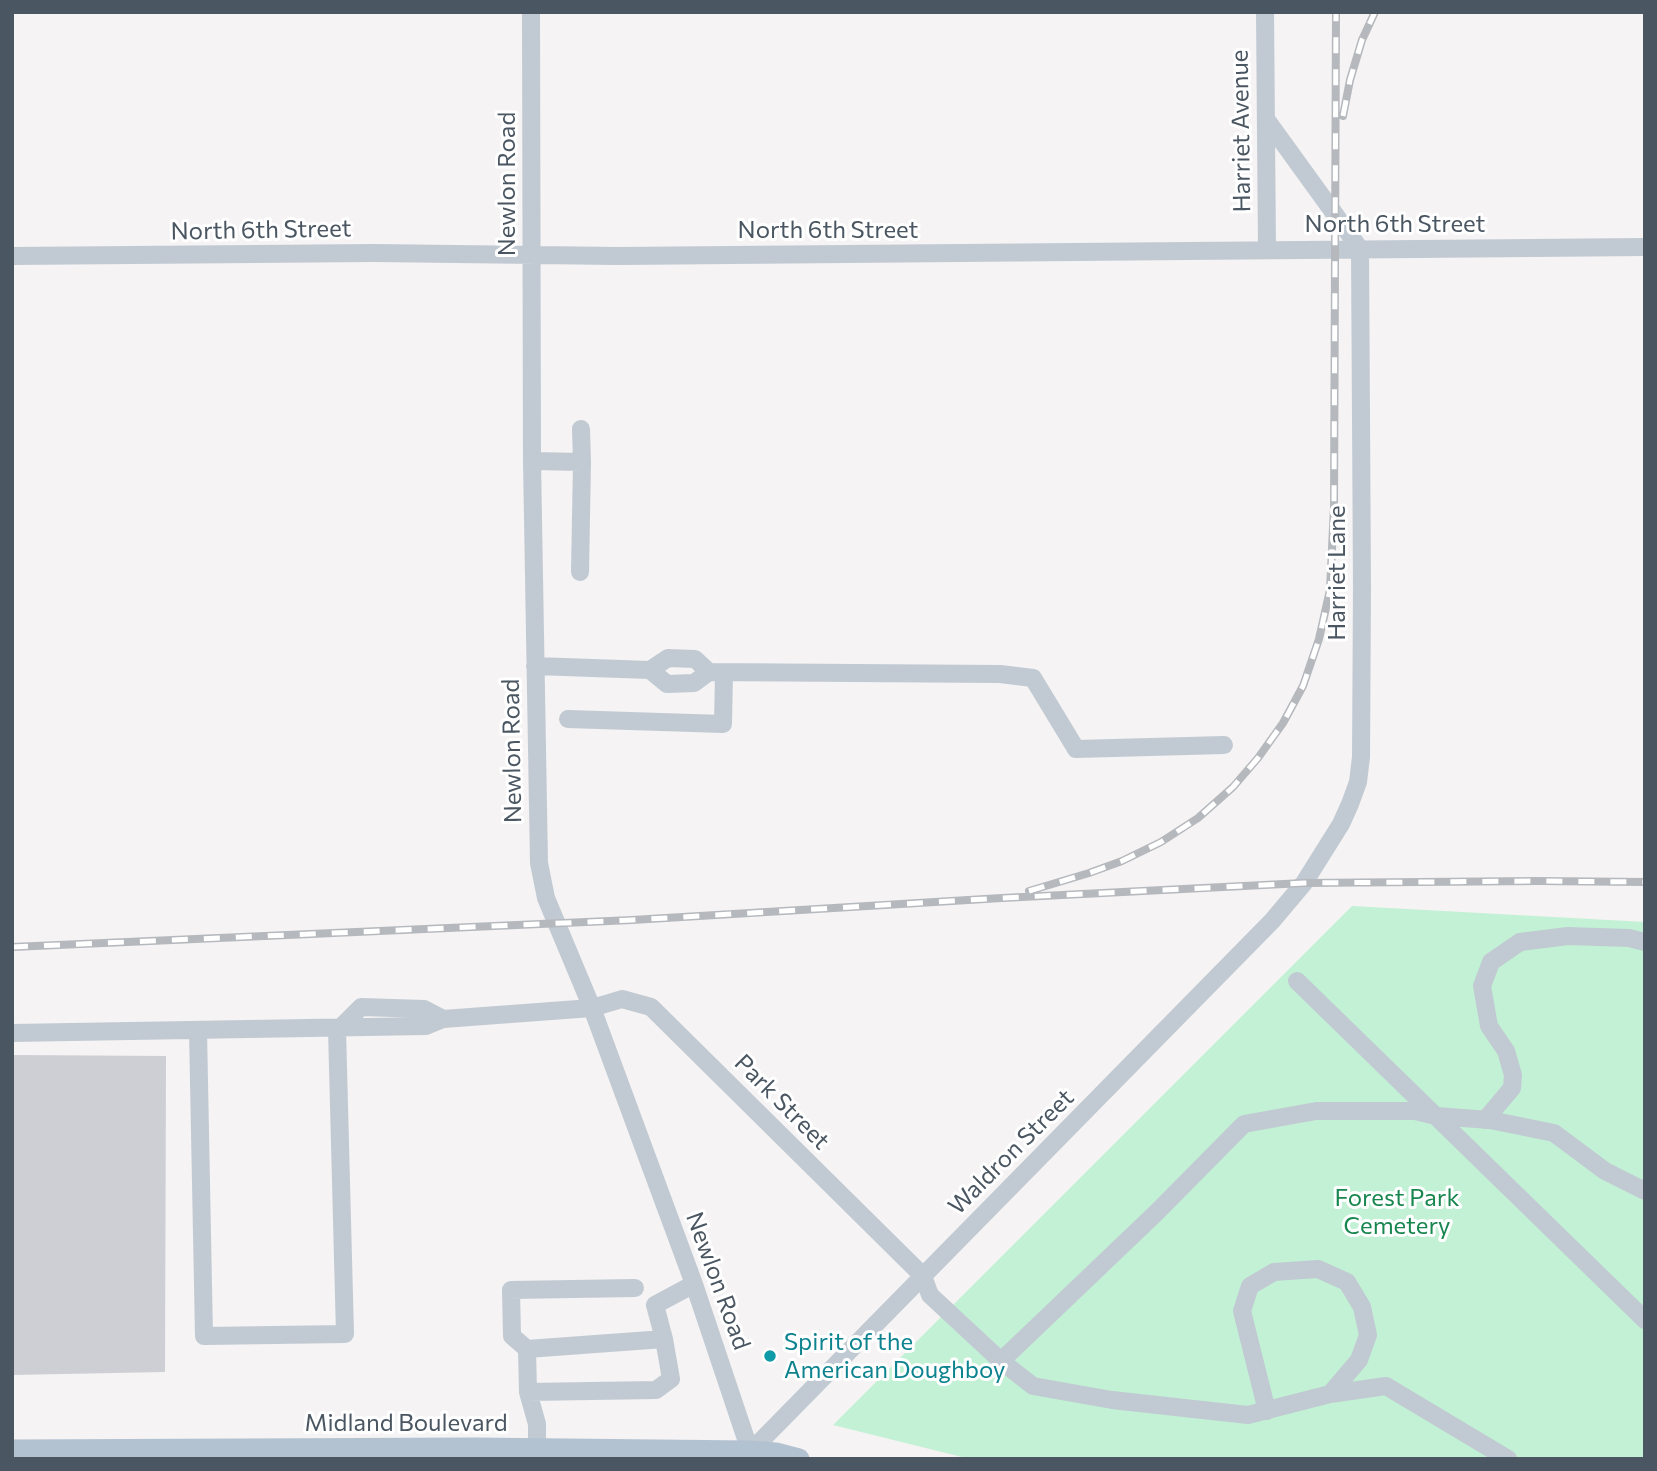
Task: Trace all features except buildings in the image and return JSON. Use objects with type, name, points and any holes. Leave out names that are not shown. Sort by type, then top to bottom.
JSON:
[{"type":"main road","name":"Midland Boulevard","points":[[12,1450],[151,1454],[537,1449],[747,1455],[776,1453],[799,1459]]},
{"type":"street","name":"Newlon Road","points":[[531,12],[532,461],[539,863],[556,924],[592,1008],[694,1284],[747,1455]]},
{"type":"street","name":"Harriet Avenue","points":[[1265,12],[1267,250]]},
{"type":"street","points":[[1266,119],[1360,249]]},
{"type":"street","name":"North 6th Street","points":[[12,256],[360,253],[618,256],[1645,247]]},
{"type":"street","name":"Harriet Lane","points":[[1304,883],[1341,824],[1360,769],[1360,249]]},
{"type":"street","points":[[580,572],[581,429]]},
{"type":"street","points":[[532,461],[582,461]]},
{"type":"street","points":[[535,666],[650,670],[668,658],[695,659],[716,672]]},
{"type":"street","points":[[650,670],[667,684],[694,683],[716,672],[1000,674],[1033,678],[1076,749],[1224,745]]},
{"type":"street","points":[[568,719],[723,724],[716,672]]},
{"type":"street","name":"Waldron Street","points":[[747,1455],[1214,982],[1304,883]]},
{"type":"street","points":[[1485,1120],[1512,1088],[1513,1075],[1506,1051],[1489,1026],[1482,986],[1491,962],[1520,942],[1568,936],[1629,938],[1645,942]]},
{"type":"street","points":[[1297,981],[1645,1320]]},
{"type":"street","name":"Park Street","points":[[12,1033],[338,1029],[592,1008],[622,999],[651,1007],[923,1276],[930,1295],[1001,1361],[1033,1386],[1112,1400],[1248,1415],[1267,1411]]},
{"type":"street","points":[[198,1030],[204,1336],[215,1336],[345,1334],[338,1029]]},
{"type":"street","points":[[1001,1361],[1157,1212],[1244,1124],[1316,1111],[1415,1111],[1436,1116],[1485,1120],[1554,1133],[1605,1171],[1645,1191]]},
{"type":"street","points":[[1330,1394],[1359,1360],[1368,1335],[1362,1307],[1347,1282],[1318,1269],[1274,1272],[1250,1286],[1242,1311],[1267,1411],[1330,1394],[1386,1386],[1508,1459]]},
{"type":"street","points":[[528,1392],[656,1391],[671,1379],[664,1339],[655,1305],[633,1281],[511,1290],[512,1336],[527,1349],[664,1339]]},
{"type":"street","points":[[655,1305],[694,1284]]},
{"type":"street","points":[[527,1349],[528,1392],[537,1424],[537,1449]]},
{"type":"green space","name":"Forest Park Cemetery","points":[[1352,906],[1645,922],[1645,1459],[970,1459],[833,1425]]},
{"type":"railway","points":[[1029,891],[1122,861],[1161,842],[1198,818],[1233,787],[1258,758],[1283,723],[1303,686],[1319,639],[1330,590],[1334,507],[1336,12]]},
{"type":"railway","points":[[1343,116],[1362,40],[1375,12]]},
{"type":"railway","points":[[12,947],[632,920],[1304,883],[1645,882]]},
{"type":"place","name":"Spirit of the American Doughboy","points":[[770,1356]]}]
